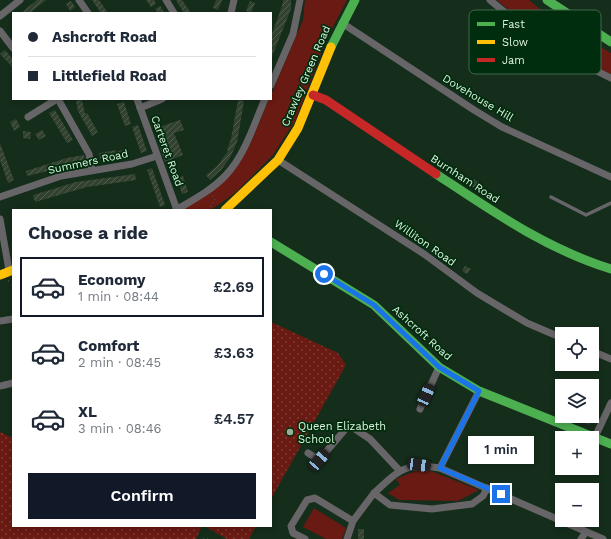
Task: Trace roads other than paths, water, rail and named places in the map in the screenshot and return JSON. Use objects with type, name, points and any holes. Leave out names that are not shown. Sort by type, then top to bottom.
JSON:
[{"type":"street","points":[[0,16],[20,0]]},
{"type":"street","points":[[79,0],[87,12]]},
{"type":"street","points":[[166,0],[173,12]]},
{"type":"street","points":[[231,12],[234,0]]},
{"type":"street","points":[[272,83],[293,34],[300,0]]},
{"type":"street","name":"Crawley Green Road","points":[[227,209],[278,160],[298,128],[342,23],[355,0]]},
{"type":"street","points":[[490,0],[502,10]]},
{"type":"street","points":[[547,0],[562,10]]},
{"type":"street","name":"Dovehouse Hill","points":[[342,23],[502,127],[611,177]]},
{"type":"street","points":[[0,31],[12,47]]},
{"type":"street","points":[[601,35],[611,42]]},
{"type":"street","points":[[601,73],[611,78]]},
{"type":"street","name":"Burnham Road","points":[[313,95],[326,100],[503,217],[561,251],[578,259],[611,269]]},
{"type":"street","points":[[28,117],[56,100]]},
{"type":"street","points":[[59,100],[89,154],[92,170]]},
{"type":"street","name":"Carteret Road","points":[[137,100],[176,209]]},
{"type":"street","points":[[140,108],[160,100]]},
{"type":"street","points":[[178,209],[208,190],[226,175],[240,156],[265,100]]},
{"type":"street","name":"Summers Road","points":[[0,196],[62,176],[132,164],[157,156]]},
{"type":"street","name":"Williton Road","points":[[278,160],[424,254],[477,293],[527,323],[555,335]]},
{"type":"street","points":[[0,218],[10,252],[11,270],[0,275]]},
{"type":"street","name":"Ashcroft Road","points":[[272,243],[374,305],[439,367],[479,391],[555,416]]},
{"type":"street","points":[[0,321],[12,320]]},
{"type":"street","points":[[599,353],[611,359]]},
{"type":"street","points":[[420,408],[439,367]]},
{"type":"street","points":[[0,386],[12,383]]},
{"type":"street","points":[[440,468],[479,391]]},
{"type":"street","points":[[598,431],[611,403]]},
{"type":"street","name":"Ashcroft Road","points":[[571,423],[585,431]]},
{"type":"street","points":[[308,453],[319,460],[349,425],[370,439],[399,470]]},
{"type":"street","name":"Ashcroft Road","points":[[599,439],[611,444]]},
{"type":"street","points":[[347,539],[353,521],[374,493],[399,470],[419,465],[440,468],[603,539]]},
{"type":"street","points":[[374,493],[390,505],[432,509],[472,504],[483,496],[487,488]]},
{"type":"street","points":[[305,539],[293,533],[291,526],[307,500],[315,498],[353,521]]},
{"type":"street","points":[[582,539],[586,532]]},
{"type":"lane","points":[[551,197],[586,215],[611,203]]},
{"type":"place","name":"Queen Elizabeth School","points":[[290,432]]}]
